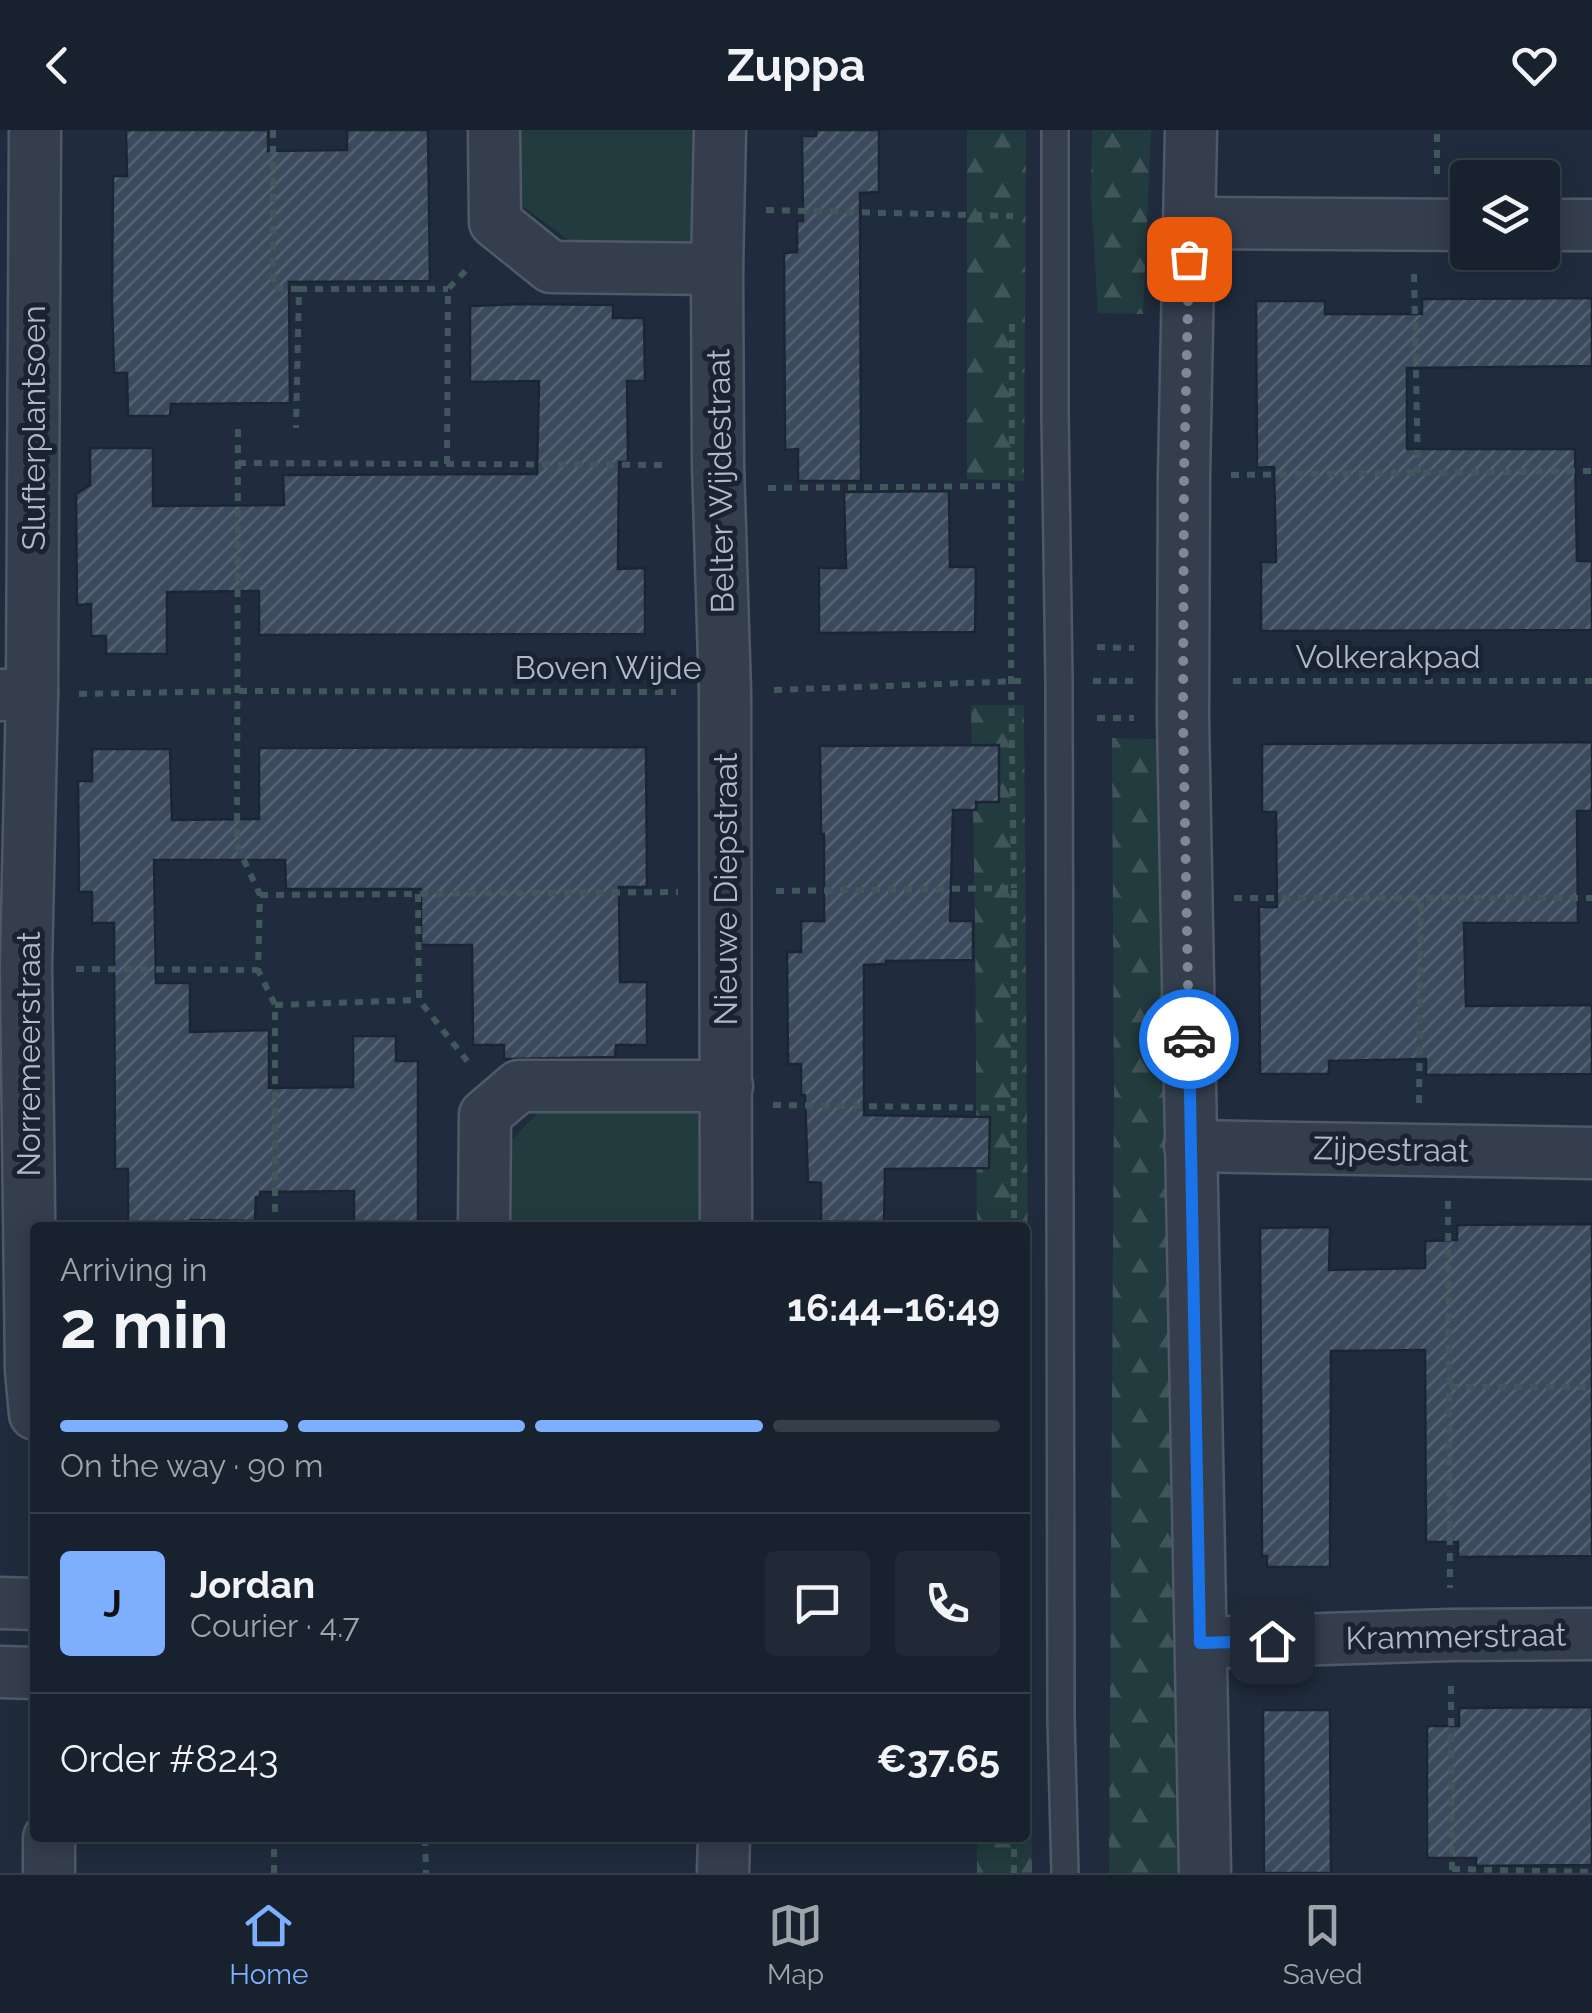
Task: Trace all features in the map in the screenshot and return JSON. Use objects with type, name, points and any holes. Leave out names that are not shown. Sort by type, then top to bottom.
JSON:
[{"type":"street","name":"Slufterplantsoen","points":[[16,694],[35,130]]},
{"type":"street","points":[[494,130],[495,222],[551,267],[717,268]]},
{"type":"street","name":"Belter Wijdestraat","points":[[720,130],[717,268],[725,692]]},
{"type":"street","points":[[1191,130],[1183,681],[1205,1873]]},
{"type":"street","points":[[1190,222],[1450,225]]},
{"type":"street","points":[[1560,225],[1592,225]]},
{"type":"street","name":"Nieuwe Diepstraat","points":[[725,692],[726,1222]]},
{"type":"street","name":"Norremeerstraat","points":[[16,694],[30,1236]]},
{"type":"street","points":[[484,1222],[485,1115],[519,1086],[727,1095]]},
{"type":"street","name":"Zijpestraat","points":[[1190,1146],[1592,1152]]},
{"type":"street","points":[[0,1603],[30,1604]]},
{"type":"street","name":"Krammerstraat","points":[[1200,1643],[1592,1634]]},
{"type":"street","points":[[0,1672],[30,1673]]},
{"type":"street","points":[[49,1873],[50,1842]]},
{"type":"street","points":[[724,1842],[724,1873]]},
{"type":"lane","points":[[1055,130],[1065,1873]]},
{"type":"path","points":[[273,130],[273,288],[448,288],[506,230]]},
{"type":"path","points":[[719,209],[1013,216],[1013,199]]},
{"type":"path","points":[[1412,226],[1418,473]]},
{"type":"path","points":[[448,288],[448,464]]},
{"type":"path","points":[[296,428],[299,289]]},
{"type":"path","points":[[1012,312],[1010,680],[1014,888]]},
{"type":"path","points":[[238,429],[236,844],[260,895],[258,970],[275,1005],[274,1222]]},
{"type":"path","points":[[238,463],[448,464],[1011,486]]},
{"type":"path","points":[[1184,475],[1592,471]]},
{"type":"path","name":"Boven Wijde","points":[[16,694],[238,690],[725,692],[1010,680],[1183,681]]},
{"type":"path","name":"Volkerakpad","points":[[1183,681],[1592,681]]},
{"type":"path","points":[[418,894],[419,1000],[500,1102]]},
{"type":"path","points":[[1188,898],[1592,898]]},
{"type":"path","points":[[1422,899],[1433,1149],[1450,1387],[1452,1871],[1592,1872]]},
{"type":"path","points":[[26,968],[258,970]]},
{"type":"path","points":[[275,1005],[419,1000]]},
{"type":"path","points":[[727,1095],[1012,1108]]},
{"type":"path","points":[[1450,1387],[1592,1388]]},
{"type":"path","points":[[274,1842],[274,1873]]},
{"type":"path","points":[[425,1842],[426,1873]]},
{"type":"path","points":[[1014,1842],[1014,1873]]},
{"type":"green space","points":[[513,130],[700,130],[699,244],[570,241],[514,200]]},
{"type":"green space","points":[[967,130],[1026,130],[1024,481],[967,479]]},
{"type":"green space","points":[[1092,130],[1151,130],[1143,314],[1098,313],[1091,196]]},
{"type":"green space","points":[[971,705],[1024,705],[1028,1222],[977,1222]]},
{"type":"green space","points":[[1112,738],[1193,740],[1197,1873],[1109,1873]]},
{"type":"green space","points":[[549,1101],[709,1107],[709,1222],[506,1222],[507,1145]]},
{"type":"green space","points":[[1030,1581],[1032,1873],[977,1873],[977,1842],[1030,1842]]},
{"type":"building","points":[[126,130],[268,130],[268,151],[347,150],[347,130],[428,130],[430,281],[289,282],[290,403],[171,404],[170,416],[128,416],[127,373],[114,373],[112,301],[113,176],[127,176]]},
{"type":"building","points":[[816,130],[879,130],[879,192],[860,193],[861,481],[798,481],[798,449],[785,450],[784,253],[797,252],[797,221],[803,221],[802,136],[816,136]]},
{"type":"building","points":[[1592,298],[1592,366],[1407,368],[1407,449],[1575,449],[1577,561],[1592,561],[1592,630],[1261,631],[1261,562],[1276,562],[1274,467],[1257,468],[1256,301],[1325,301],[1325,314],[1422,314],[1422,299]]},
{"type":"building","points":[[613,305],[613,318],[644,318],[645,381],[627,381],[628,462],[619,462],[618,569],[645,568],[645,634],[259,635],[259,591],[167,592],[167,654],[106,654],[106,636],[91,636],[91,604],[77,605],[76,494],[90,485],[90,448],[153,448],[153,506],[284,505],[283,475],[537,474],[539,381],[470,382],[470,306]]},
{"type":"building","points":[[949,491],[950,567],[976,567],[975,632],[819,633],[819,568],[846,568],[844,492]]},
{"type":"building","points":[[1592,742],[1592,811],[1577,811],[1578,923],[1464,923],[1466,1006],[1592,1005],[1592,1074],[1426,1075],[1426,1059],[1329,1061],[1329,1074],[1260,1074],[1259,907],[1277,907],[1276,812],[1262,812],[1262,744]]},
{"type":"building","points":[[999,745],[999,802],[976,802],[976,810],[953,810],[950,921],[973,921],[973,960],[864,965],[864,1115],[990,1117],[989,1168],[885,1169],[884,1222],[821,1222],[821,1183],[808,1182],[801,1064],[788,1064],[787,952],[801,952],[801,921],[824,921],[820,746]]},
{"type":"building","points":[[646,747],[647,887],[619,887],[620,982],[647,982],[647,1045],[616,1045],[615,1057],[504,1059],[504,1045],[473,1045],[472,945],[421,945],[421,889],[286,889],[285,860],[154,860],[156,983],[190,983],[190,1032],[269,1030],[269,1088],[353,1087],[353,1036],[396,1036],[396,1061],[418,1061],[418,1222],[354,1222],[354,1191],[260,1192],[260,1197],[256,1197],[255,1221],[128,1222],[128,1169],[115,1169],[114,923],[92,923],[92,892],[79,892],[78,781],[92,781],[92,749],[170,749],[172,820],[259,819],[259,748]]},
{"type":"building","points":[[1592,1224],[1592,1556],[1458,1557],[1458,1542],[1426,1542],[1425,1350],[1331,1351],[1330,1567],[1267,1567],[1267,1556],[1262,1556],[1260,1228],[1330,1227],[1329,1270],[1425,1268],[1425,1241],[1457,1240],[1457,1225]]},
{"type":"building","points":[[1592,1707],[1592,1865],[1476,1866],[1476,1858],[1427,1858],[1427,1726],[1459,1726],[1459,1708]]},
{"type":"building","points":[[1263,1710],[1330,1710],[1331,1873],[1264,1873]]},
{"type":"way so far","points":[[1189,259],[1183,718],[1189,1039]]},
{"type":"route","points":[[1189,1039],[1200,1643],[1272,1641]]}]
